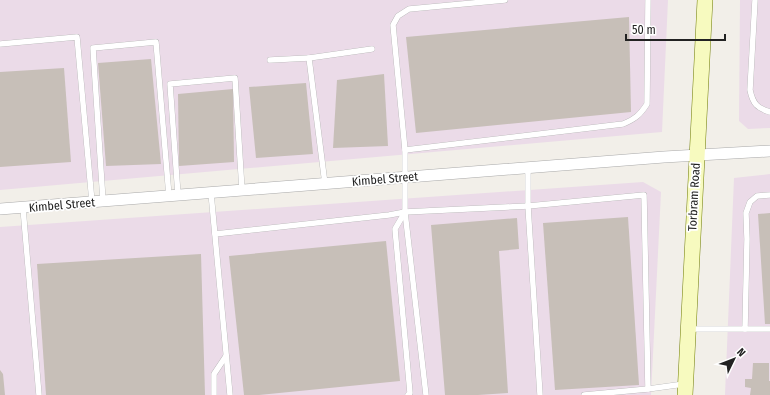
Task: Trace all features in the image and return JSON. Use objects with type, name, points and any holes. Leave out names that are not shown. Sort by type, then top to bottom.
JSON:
[{"type":"main road","name":"Torbram Road","points":[[685,390],[705,0]]},
{"type":"street","name":"Kimbel Street","points":[[0,209],[696,154],[770,151]]},
{"type":"lane","points":[[426,395],[405,212],[405,150],[393,25],[398,16],[408,9],[505,0]]},
{"type":"lane","points":[[405,150],[623,124],[634,120],[642,113],[647,104],[648,0]]},
{"type":"lane","points":[[755,0],[750,90],[752,100],[761,109],[770,112]]},
{"type":"lane","points":[[0,44],[77,37],[98,202]]},
{"type":"lane","points":[[98,202],[93,48],[156,42],[173,196]]},
{"type":"lane","points":[[270,60],[308,58],[372,49]]},
{"type":"lane","points":[[308,58],[325,184]]},
{"type":"lane","points":[[173,196],[170,84],[236,78],[242,190]]},
{"type":"lane","points":[[528,167],[528,206],[540,395]]},
{"type":"lane","points":[[211,193],[230,395]]},
{"type":"lane","points":[[214,234],[405,212],[528,206],[644,195],[648,389]]},
{"type":"lane","points":[[745,329],[747,238],[746,213],[750,202],[757,196],[770,195]]},
{"type":"lane","points":[[23,208],[39,395]]},
{"type":"lane","points":[[405,212],[395,229],[410,393],[408,395]]},
{"type":"lane","points":[[687,330],[770,329]]},
{"type":"lane","points":[[214,395],[214,374],[226,356]]},
{"type":"lane","points":[[584,395],[648,389],[685,390]]},
{"type":"shaded area","points":[[0,0],[668,0],[662,132],[0,190]]},
{"type":"shaded area","points":[[740,0],[770,0],[770,128],[748,129],[739,121]]},
{"type":"shaded area","points":[[770,174],[770,395],[725,395],[734,178]]},
{"type":"shaded area","points":[[643,182],[661,192],[651,395],[0,395],[0,227]]},
{"type":"building","points":[[629,17],[631,112],[416,133],[406,37]]},
{"type":"building","points":[[151,59],[161,164],[106,166],[98,63]]},
{"type":"building","points":[[64,68],[71,162],[0,167],[0,72]]},
{"type":"building","points":[[384,74],[388,146],[333,148],[337,80]]},
{"type":"building","points":[[306,83],[313,154],[256,158],[249,87]]},
{"type":"building","points":[[233,89],[234,162],[179,166],[178,94]]},
{"type":"building","points":[[770,213],[770,324],[765,324],[758,214]]},
{"type":"building","points":[[628,217],[639,385],[555,390],[543,223]]},
{"type":"building","points":[[517,218],[519,249],[499,251],[508,393],[445,395],[431,225]]},
{"type":"building","points":[[386,241],[400,381],[259,395],[244,395],[229,256]]},
{"type":"building","points":[[201,254],[205,395],[46,395],[37,264]]},
{"type":"building","points":[[753,363],[769,363],[770,395],[750,395],[751,388],[745,387],[745,379],[752,379]]},
{"type":"building","points":[[0,370],[3,374],[5,395],[0,395]]}]
